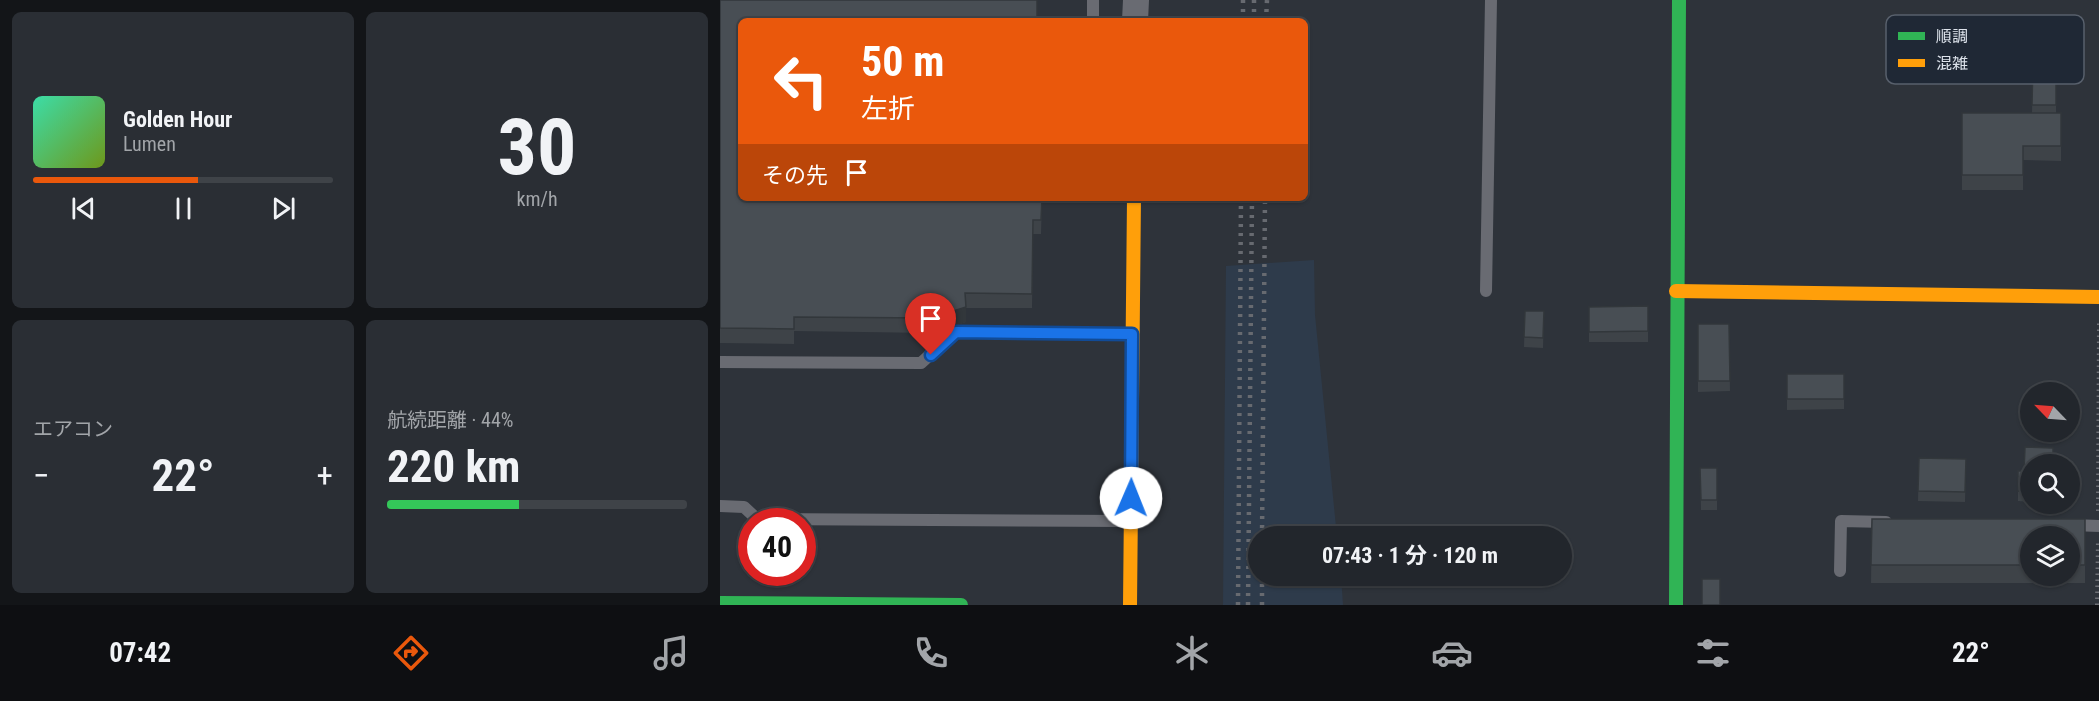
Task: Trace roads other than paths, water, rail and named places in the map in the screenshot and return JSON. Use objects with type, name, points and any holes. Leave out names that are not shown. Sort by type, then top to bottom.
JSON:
[{"type":"street","points":[[1136,0],[1136,18]]},
{"type":"street","points":[[1676,605],[1679,0]]},
{"type":"street","points":[[1130,605],[1134,201]]},
{"type":"street","points":[[1676,291],[2099,297]]},
{"type":"street","points":[[720,603],[961,605]]},
{"type":"lane","points":[[1093,0],[1093,18]]},
{"type":"lane","points":[[1486,291],[1491,0]]},
{"type":"lane","points":[[720,362],[921,363],[956,332],[1132,334]]},
{"type":"lane","points":[[720,506],[744,507],[757,519],[1131,521]]},
{"type":"lane","points":[[1840,571],[1841,521],[1899,522]]},
{"type":"lane","points":[[2063,525],[2099,526]]},
{"type":"railway","points":[[1243,0],[1243,18]]},
{"type":"railway","points":[[1254,0],[1254,18]]},
{"type":"railway","points":[[1266,18],[1267,0]]},
{"type":"railway","points":[[1238,605],[1241,201]]},
{"type":"railway","points":[[1248,605],[1252,201]]},
{"type":"railway","points":[[1262,526],[1265,201]]},
{"type":"railway","points":[[1262,586],[1262,605]]}]
